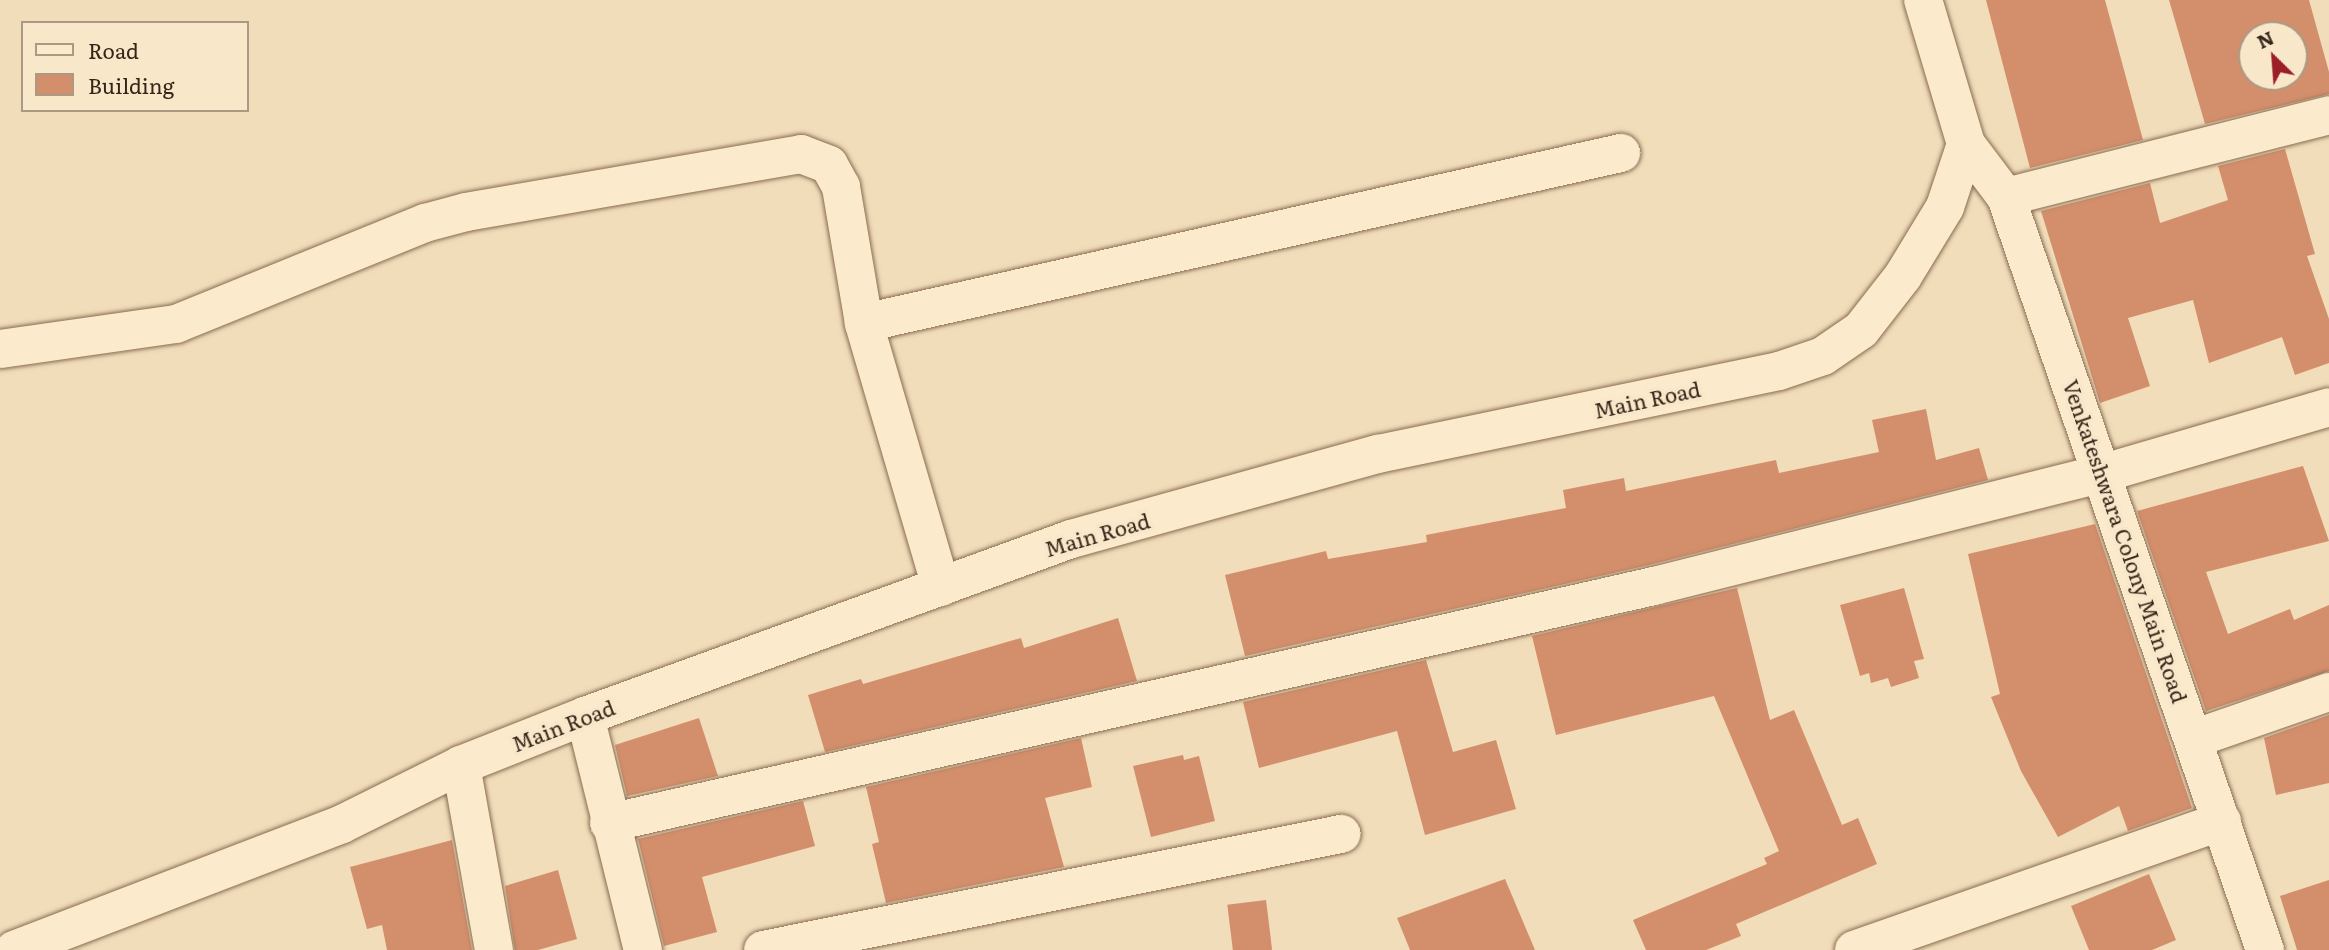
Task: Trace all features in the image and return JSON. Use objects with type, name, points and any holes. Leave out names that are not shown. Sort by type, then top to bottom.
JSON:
[{"type":"street","points":[[1923,0],[1966,144]]},
{"type":"street","points":[[2006,197],[2329,115]]},
{"type":"street","name":"Venkateshwara Colony Main Road","points":[[1966,144],[2006,197],[2104,473],[2265,950]]},
{"type":"street","name":"Main Road","points":[[14,950],[342,824],[461,765],[585,716],[1071,539],[1378,454],[1779,371],[1824,356],[1861,330],[1903,276],[1945,207],[1966,144]]},
{"type":"street","points":[[864,323],[1620,153]]},
{"type":"street","points":[[0,349],[176,324],[425,223],[466,212],[801,154],[829,165],[841,187],[864,323],[941,587]]},
{"type":"street","points":[[609,823],[1654,586],[2104,473],[2329,407]]},
{"type":"street","points":[[2193,739],[2329,692]]},
{"type":"street","points":[[585,716],[609,823],[643,950]]},
{"type":"street","points":[[461,765],[494,950]]},
{"type":"street","points":[[1854,950],[2222,821]]},
{"type":"street","points":[[763,950],[1341,834]]},
{"type":"building","points":[[1986,0],[2105,0],[2143,140],[2030,168]]},
{"type":"building","points":[[2169,0],[2309,0],[2329,72],[2329,94],[2205,124]]},
{"type":"building","points":[[2285,149],[2315,254],[2307,256],[2329,319],[2329,363],[2295,375],[2282,337],[2209,363],[2193,300],[2128,318],[2150,386],[2100,403],[2041,211],[2150,183],[2160,223],[2228,200],[2218,166]]},
{"type":"building","points":[[1926,409],[1936,460],[1979,448],[1988,480],[1649,565],[1245,656],[1225,575],[1326,551],[1328,559],[1427,542],[1426,535],[1566,508],[1563,490],[1624,478],[1626,491],[1776,460],[1779,473],[1879,452],[1872,420]]},
{"type":"building","points":[[2303,466],[2329,541],[2206,572],[2228,634],[2290,609],[2294,620],[2329,605],[2329,671],[2206,711],[2137,511]]},
{"type":"building","points":[[2095,524],[2192,808],[2128,831],[2119,806],[2058,837],[2021,771],[1991,697],[2000,694],[1968,554]]},
{"type":"building","points":[[1737,588],[1770,720],[1794,710],[1842,825],[1858,818],[1877,864],[1736,924],[1741,936],[1706,950],[1646,950],[1633,920],[1767,864],[1764,858],[1779,851],[1714,696],[1556,735],[1532,636]]},
{"type":"building","points":[[1904,588],[1924,659],[1914,661],[1919,678],[1891,687],[1888,678],[1871,683],[1869,673],[1860,676],[1840,605]]},
{"type":"building","points":[[1118,618],[1137,681],[825,752],[808,695],[861,679],[863,684],[1021,638],[1024,648]]},
{"type":"building","points":[[1426,660],[1453,752],[1496,740],[1516,809],[1425,835],[1397,731],[1259,768],[1243,702]]},
{"type":"building","points":[[2329,715],[2329,783],[2276,795],[2264,738]]},
{"type":"building","points":[[699,718],[718,776],[627,796],[615,745]]},
{"type":"building","points":[[1081,738],[1092,787],[1045,798],[1064,867],[886,903],[872,844],[879,842],[866,787]]},
{"type":"building","points":[[1183,755],[1184,760],[1199,756],[1215,821],[1151,837],[1133,766]]},
{"type":"building","points":[[803,801],[815,846],[702,877],[717,932],[664,946],[638,839]]},
{"type":"building","points":[[452,840],[472,950],[387,950],[382,925],[367,929],[350,867]]},
{"type":"building","points":[[558,870],[577,939],[538,950],[515,950],[505,886]]},
{"type":"building","points":[[2149,874],[2176,940],[2152,950],[2089,950],[2071,906]]},
{"type":"building","points":[[1505,879],[1535,950],[1410,950],[1397,918]]},
{"type":"building","points":[[2329,880],[2329,950],[2297,950],[2280,896]]},
{"type":"building","points":[[1266,900],[1272,950],[1233,950],[1227,905]]}]
